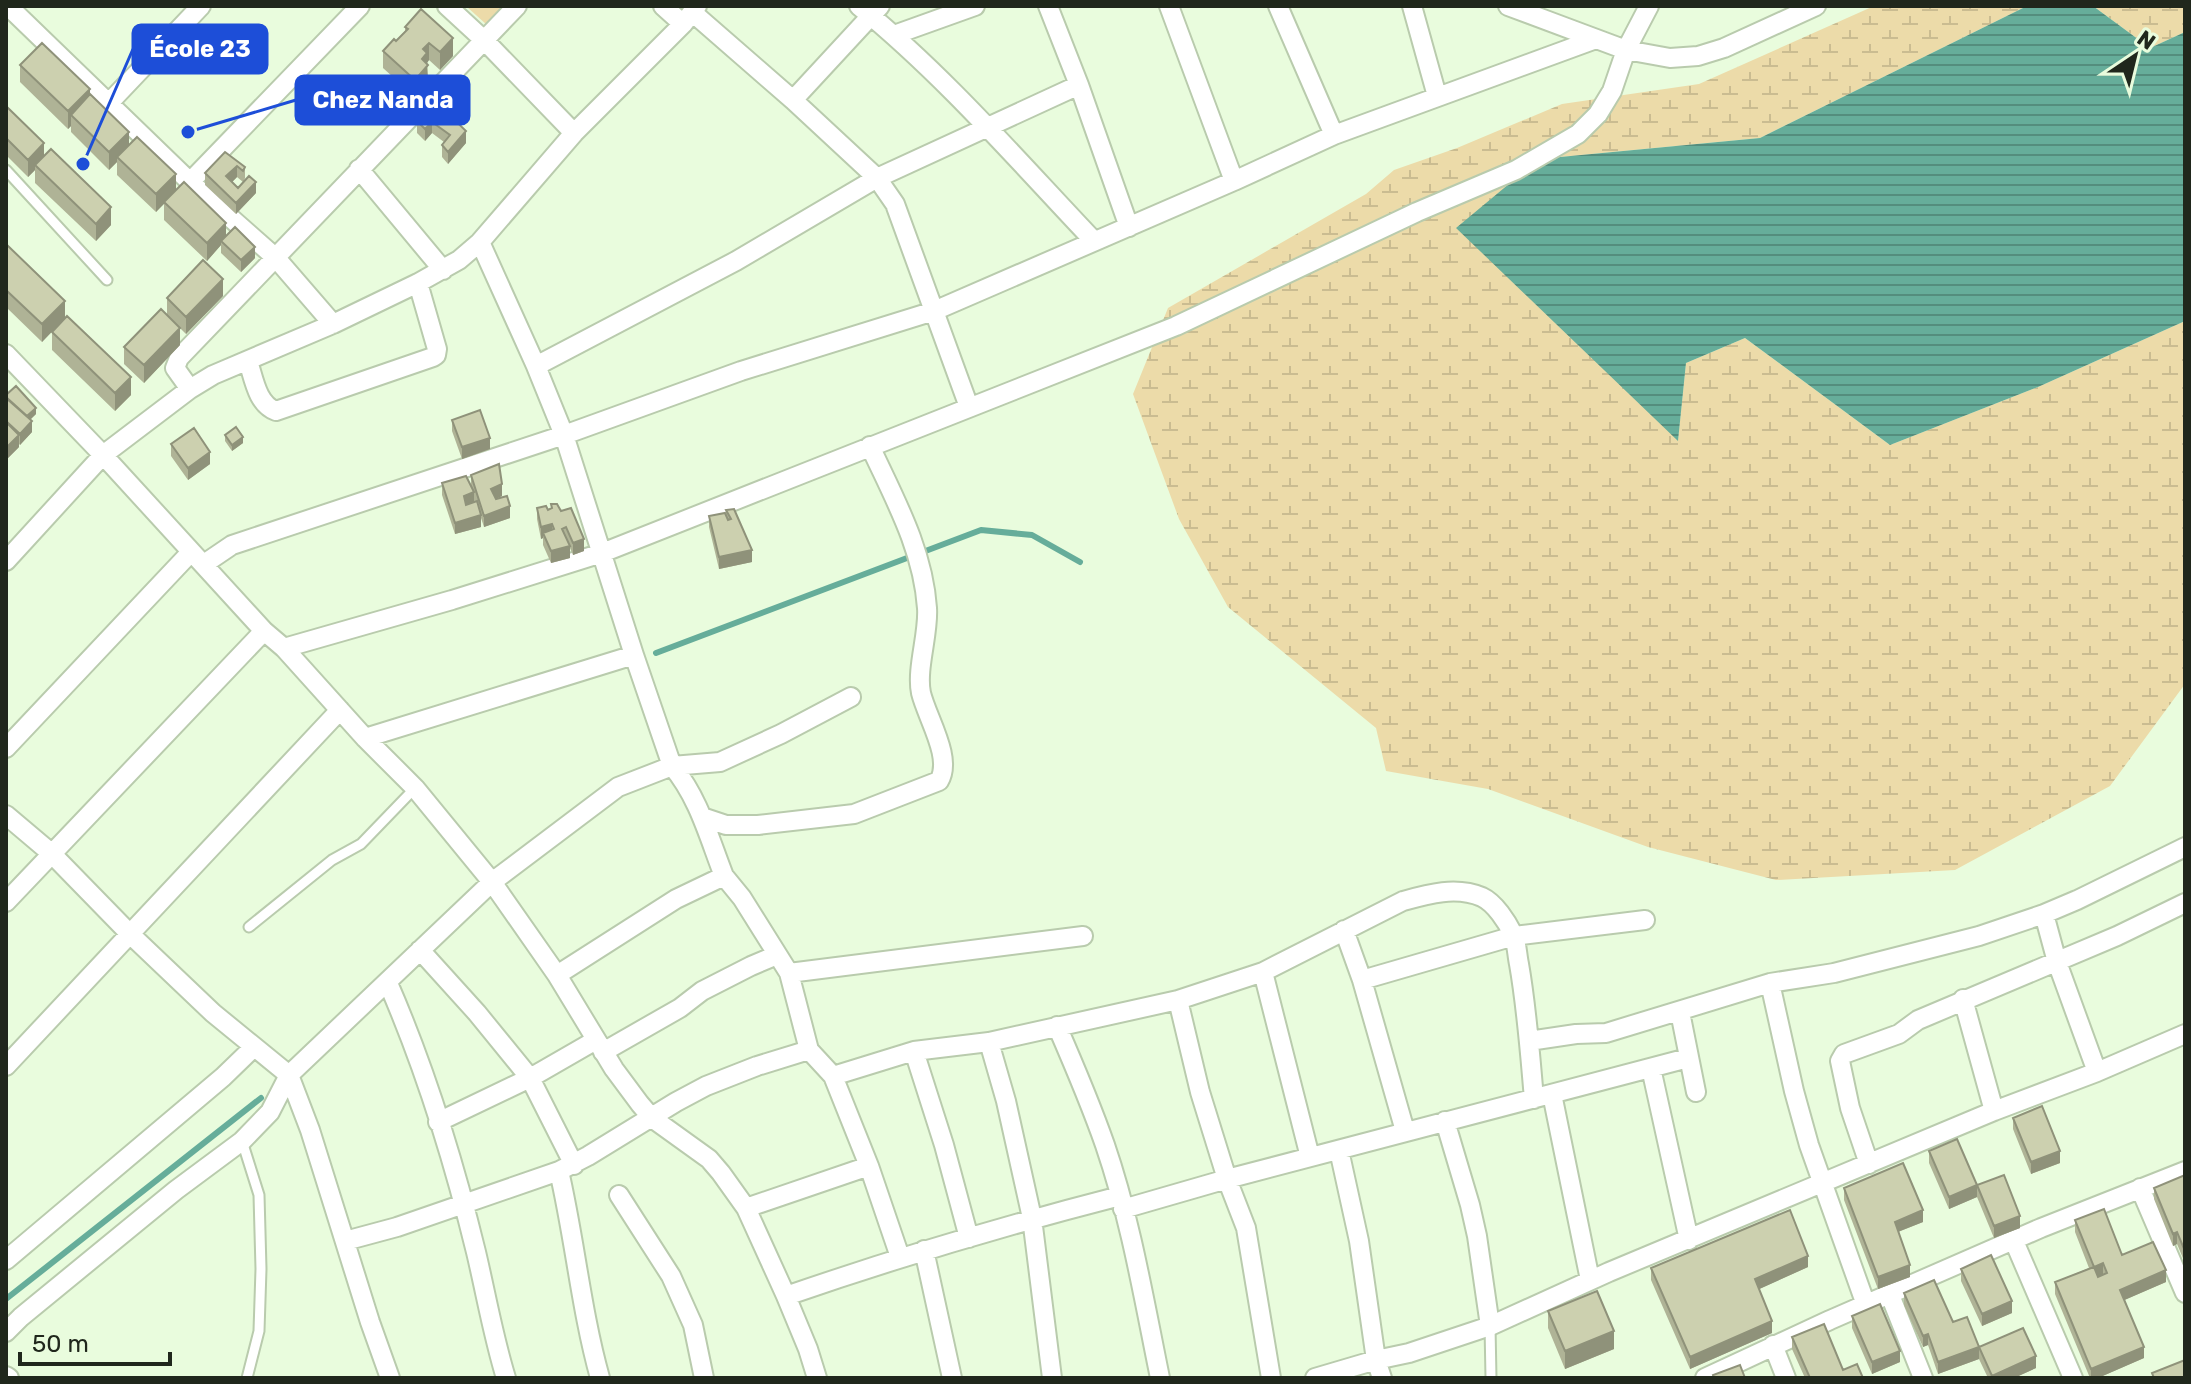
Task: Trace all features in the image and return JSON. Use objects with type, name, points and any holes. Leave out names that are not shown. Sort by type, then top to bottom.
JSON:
[{"type":"street","points":[[108,104],[201,6]]},
{"type":"street","points":[[190,182],[360,6]]},
{"type":"street","points":[[447,6],[574,133]]},
{"type":"street","points":[[190,389],[175,368],[179,358],[517,6]]},
{"type":"street","points":[[663,6],[691,14],[793,100],[877,178],[895,204],[969,407]]},
{"type":"street","points":[[894,35],[975,6]]},
{"type":"street","points":[[1048,6],[1129,227]]},
{"type":"street","points":[[1169,6],[1234,181]]},
{"type":"street","points":[[1278,6],[1334,135]]},
{"type":"street","points":[[1412,6],[1437,96]]},
{"type":"street","points":[[1508,6],[1626,50],[1670,58],[1698,56],[1724,48],[1816,6]]},
{"type":"street","points":[[284,648],[602,553],[1176,326],[1417,212],[1516,170],[1578,134],[1598,114],[1612,91],[1626,50],[1649,6]]},
{"type":"street","points":[[793,100],[870,9],[1094,241]]},
{"type":"street","points":[[12,12],[190,182],[276,258],[333,324]]},
{"type":"street","points":[[6,561],[103,455],[190,389],[213,375],[333,324],[418,283],[443,270],[480,242],[574,133],[691,14]]},
{"type":"street","points":[[6,748],[197,558],[564,435],[741,371],[934,311],[1334,135],[1596,39]]},
{"type":"street","points":[[536,366],[736,261],[877,178],[1079,85]]},
{"type":"street","points":[[359,169],[443,270]]},
{"type":"street","points":[[480,242],[564,435],[672,766],[682,778],[703,819],[724,876],[742,898],[789,973],[809,1050],[833,1076],[869,1166],[900,1257]]},
{"type":"street","points":[[248,361],[262,401],[276,411],[433,357],[437,349],[418,283]]},
{"type":"street","points":[[9,365],[103,455],[264,631],[284,648],[415,788],[492,882],[557,975],[627,1088],[652,1118],[709,1159],[746,1208],[786,1296],[817,1378]]},
{"type":"street","points":[[703,819],[726,825],[758,825],[854,814],[939,781],[943,774],[942,755],[920,690],[927,608],[917,554],[913,537],[870,446]]},
{"type":"street","points":[[6,902],[264,631]]},
{"type":"street","points":[[365,738],[634,655]]},
{"type":"street","points":[[6,1332],[176,1190],[242,1141],[270,1112],[289,1075],[492,882],[618,787],[672,766],[720,762],[851,697]]},
{"type":"street","points":[[6,1066],[340,710]]},
{"type":"street","points":[[6,815],[51,853],[213,1013],[289,1075],[310,1130],[390,1378]]},
{"type":"street","points":[[1529,1041],[1606,1033],[1770,983],[1834,973],[1979,936],[2044,914],[2185,847]]},
{"type":"street","points":[[557,975],[676,899],[724,876]]},
{"type":"street","points":[[833,1076],[914,1051],[989,1042],[1178,1000],[1263,972],[1403,901],[1449,892],[1483,897],[1494,906],[1514,936],[1529,1041],[1590,1280]]},
{"type":"street","points":[[1869,1164],[1850,1108],[1841,1057],[1849,1051],[1899,1034],[1918,1020],[1963,999],[2057,962],[2185,903]]},
{"type":"street","points":[[2044,914],[2057,962],[2097,1072]]},
{"type":"street","points":[[1362,980],[1514,936],[1645,920]]},
{"type":"street","points":[[1344,930],[1362,980],[1405,1131]]},
{"type":"street","points":[[789,973],[1083,936]]},
{"type":"street","points":[[420,950],[530,1078],[566,1168],[567,1206],[576,1269],[600,1378]]},
{"type":"street","points":[[438,1122],[680,1008],[702,991],[777,955]]},
{"type":"street","points":[[1263,972],[1310,1157]]},
{"type":"street","points":[[388,983],[422,1065],[463,1204],[506,1378]]},
{"type":"street","points":[[1770,983],[1801,1116],[1866,1305]]},
{"type":"street","points":[[1963,999],[1994,1111]]},
{"type":"street","points":[[1178,1000],[1200,1092],[1246,1228],[1271,1378]]},
{"type":"street","points":[[1680,1012],[1696,1092]]},
{"type":"street","points":[[1057,1026],[1106,1147],[1122,1203],[1160,1378]]},
{"type":"street","points":[[1315,1378],[1379,1369],[1409,1353],[1490,1326],[1590,1280],[2185,1034]]},
{"type":"street","points":[[989,1042],[1006,1101],[1032,1218],[1052,1378]]},
{"type":"street","points":[[6,1260],[223,1077],[253,1048]]},
{"type":"street","points":[[345,1241],[397,1227],[566,1168],[706,1086],[809,1050]]},
{"type":"street","points":[[914,1051],[969,1238]]},
{"type":"street","points":[[786,1296],[900,1257],[1032,1218],[1122,1203],[1227,1179],[1688,1058]]},
{"type":"street","points":[[1651,1068],[1689,1240]]},
{"type":"street","points":[[1445,1121],[1474,1220],[1490,1326]]},
{"type":"street","points":[[1339,1150],[1359,1241],[1368,1319],[1379,1369]]},
{"type":"street","points":[[746,1208],[869,1166]]},
{"type":"street","points":[[1705,1378],[1773,1345],[2041,1228],[2185,1171]]},
{"type":"street","points":[[2140,1188],[2185,1293]]},
{"type":"street","points":[[619,1195],[671,1276],[693,1325],[704,1378]]},
{"type":"street","points":[[2014,1241],[2073,1378]]},
{"type":"street","points":[[924,1250],[952,1378]]},
{"type":"street","points":[[1890,1295],[1923,1378]]},
{"type":"street","points":[[1773,1345],[1786,1378]]},
{"type":"lane","points":[[6,170],[107,280]]},
{"type":"lane","points":[[249,927],[332,860],[361,844],[415,788]]},
{"type":"lane","points":[[242,1141],[259,1195],[260,1240],[259,1331],[247,1378]]},
{"type":"lane","points":[[1490,1326],[1491,1378]]},
{"type":"green space","points":[[466,6],[505,6],[487,25]]},
{"type":"green space","points":[[1874,6],[2027,6],[1760,138],[1539,159],[1678,440],[1686,363],[1745,338],[1890,445],[2038,387],[2185,321],[2185,684],[2110,786],[1955,870],[1776,880],[1648,847],[1488,789],[1386,771],[1376,728],[1228,607],[1179,519],[1133,394],[1168,308],[1366,194],[1394,170],[1457,148],[1562,104],[1699,84]]},
{"type":"green space","points":[[2093,6],[2185,6],[2185,32],[2150,48]]},
{"type":"water","points":[[2027,6],[2093,6],[2150,48],[2185,32],[2185,321],[2038,387],[1890,445],[1745,338],[1686,363],[1678,441],[1456,228],[1539,159],[1760,138]]},
{"type":"building","points":[[421,9],[453,38],[440,52],[429,43],[423,49],[427,53],[422,59],[428,65],[415,80],[383,51],[408,29],[405,27]]},
{"type":"building","points":[[42,43],[90,89],[68,111],[20,65]]},
{"type":"building","points":[[90,94],[129,132],[109,152],[71,115]]},
{"type":"building","points":[[436,102],[466,131],[448,152],[442,145],[450,135],[432,122],[425,129],[417,121]]},
{"type":"building","points":[[6,106],[44,143],[28,160],[6,138]]},
{"type":"building","points":[[137,137],[176,174],[156,194],[117,157]]},
{"type":"building","points":[[51,149],[111,207],[96,224],[35,165]]},
{"type":"building","points":[[225,152],[245,167],[243,171],[237,166],[226,176],[238,188],[249,176],[256,182],[236,203],[205,173]]},
{"type":"building","points":[[184,182],[226,223],[207,243],[164,202]]},
{"type":"building","points":[[235,227],[255,247],[241,260],[221,241]]},
{"type":"building","points":[[6,244],[65,301],[42,324],[6,290]]},
{"type":"building","points":[[203,260],[223,279],[186,317],[167,298]]},
{"type":"building","points":[[161,309],[180,328],[144,365],[124,347]]},
{"type":"building","points":[[67,316],[131,377],[115,393],[52,332]]},
{"type":"building","points":[[16,386],[36,408],[27,416],[6,397]]},
{"type":"building","points":[[6,398],[32,421],[20,434],[6,421]]},
{"type":"building","points":[[480,410],[490,438],[462,447],[452,420]]},
{"type":"building","points":[[6,422],[19,435],[6,448]]},
{"type":"building","points":[[236,427],[243,437],[232,445],[225,435]]},
{"type":"building","points":[[194,428],[210,452],[188,468],[171,444]]},
{"type":"building","points":[[499,464],[502,484],[491,489],[496,499],[507,496],[510,506],[484,516],[471,475]]},
{"type":"building","points":[[466,476],[474,492],[464,496],[466,505],[477,501],[481,515],[455,523],[442,483]]},
{"type":"building","points":[[551,504],[557,504],[561,511],[571,508],[584,539],[573,543],[566,527],[562,529],[570,546],[551,551],[543,533],[554,529],[552,524],[541,527],[537,508],[546,506],[548,510],[552,508]]},
{"type":"building","points":[[734,509],[752,550],[719,557],[709,516],[725,513],[728,520],[731,519],[726,510]]},
{"type":"building","points":[[2042,1106],[2060,1151],[2031,1162],[2013,1118]]},
{"type":"building","points":[[1957,1139],[1977,1185],[1949,1197],[1929,1151]]},
{"type":"building","points":[[1903,1163],[1923,1210],[1895,1222],[1910,1265],[1878,1277],[1844,1188]]},
{"type":"building","points":[[2004,1175],[2020,1216],[1994,1226],[1977,1185]]},
{"type":"building","points":[[2185,1175],[2185,1251],[2177,1232],[2173,1234],[2154,1188]]},
{"type":"building","points":[[2104,1209],[2122,1255],[2153,1242],[2166,1270],[2120,1290],[2144,1347],[2091,1369],[2055,1282],[2094,1267],[2075,1220]],"holes":[[[2103,1263],[2107,1273],[2098,1277],[2094,1267]]]},
{"type":"building","points":[[1790,1210],[1808,1256],[1755,1279],[1772,1321],[1690,1357],[1651,1268]]},
{"type":"building","points":[[1991,1255],[2012,1301],[1982,1314],[1961,1269]]},
{"type":"building","points":[[1934,1280],[1953,1322],[1967,1317],[1979,1347],[1938,1362],[1928,1334],[1923,1336],[1904,1293]]},
{"type":"building","points":[[1597,1291],[1614,1331],[1565,1351],[1548,1311]]},
{"type":"building","points":[[1880,1304],[1900,1351],[1872,1362],[1852,1316]]},
{"type":"building","points":[[1824,1324],[1843,1370],[1857,1364],[1863,1378],[1810,1378],[1792,1337]]},
{"type":"building","points":[[2023,1328],[2036,1356],[1992,1376],[1979,1347]]},
{"type":"building","points":[[2185,1360],[2185,1378],[2154,1378],[2152,1373]]},
{"type":"building","points":[[1740,1365],[1745,1378],[1714,1378],[1713,1375]]},
{"type":"waterway","points":[[656,653],[981,530],[1032,535],[1080,562]]},
{"type":"waterway","points":[[6,1299],[261,1098]]},
{"type":"place","name":"Chez Nanda","points":[[188,132]]},
{"type":"place","name":"École 23","points":[[83,164]]}]
